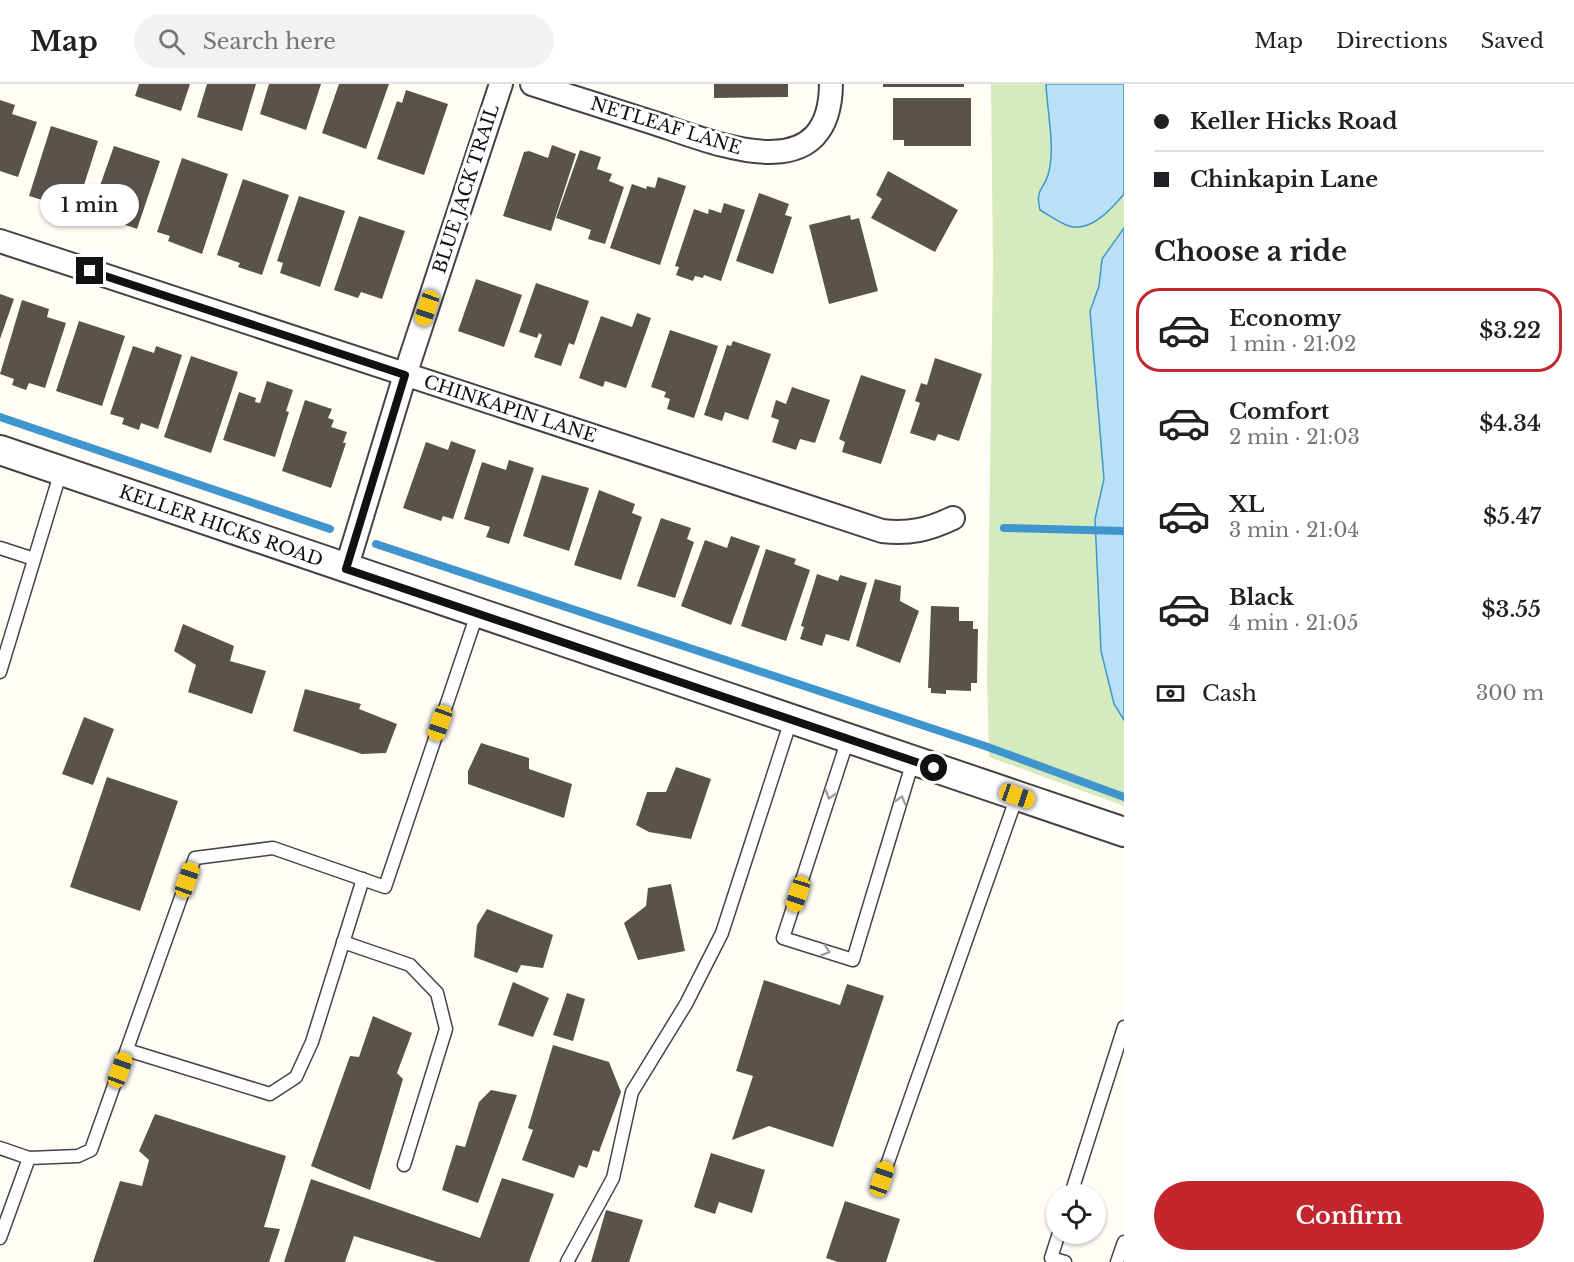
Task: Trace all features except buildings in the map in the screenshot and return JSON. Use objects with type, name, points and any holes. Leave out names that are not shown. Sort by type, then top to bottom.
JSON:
[{"type":"street","name":"BLUE JACK TRAIL","points":[[346,569],[405,375],[501,84]]},
{"type":"street","name":"NETLEAF LANE","points":[[532,84],[739,151],[777,153],[808,142],[825,123],[831,84]]},
{"type":"street","name":"CHINKAPIN LANE","points":[[0,241],[882,531],[905,534],[928,530],[953,519]]},
{"type":"street","name":"KELLER HICKS ROAD","points":[[0,450],[1124,832]]},
{"type":"lane","points":[[0,672],[5,640],[34,560],[61,471]]},
{"type":"lane","points":[[0,548],[34,560]]},
{"type":"lane","points":[[0,1148],[29,1158],[78,1156],[91,1150],[195,858],[273,849],[385,887],[477,614]]},
{"type":"lane","points":[[567,1262],[613,1178],[632,1092],[686,1005],[722,933],[791,720]]},
{"type":"lane","points":[[848,739],[783,938],[853,960],[913,761]]},
{"type":"lane","points":[[882,1179],[1017,796]]},
{"type":"lane","points":[[127,1050],[270,1094],[296,1077],[312,1042],[363,879]]},
{"type":"lane","points":[[343,942],[410,965],[437,993],[446,1029],[404,1165]]},
{"type":"lane","points":[[1074,1184],[1124,1027]]},
{"type":"lane","points":[[0,1238],[29,1158]]},
{"type":"lane","points":[[1117,1262],[1124,1242]]},
{"type":"lane","points":[[1056,1244],[1052,1258],[1065,1262]]},
{"type":"green space","points":[[991,84],[1124,84],[1124,806],[989,757],[987,677],[993,263]]},
{"type":"water","points":[[1046,84],[1124,84],[1124,194],[1100,218],[1085,226],[1069,226],[1040,210],[1039,194],[1048,175],[1051,153]]},
{"type":"water","points":[[1124,228],[1124,720],[1114,704],[1101,651],[1095,519],[1104,479],[1090,311],[1099,286],[1102,259]]},
{"type":"waterway","points":[[0,417],[330,529]]},
{"type":"waterway","points":[[1004,528],[1124,531]]},
{"type":"waterway","points":[[376,544],[985,746],[1124,797]]},
{"type":"route","points":[[90,271],[405,375],[346,569],[934,768]]}]
